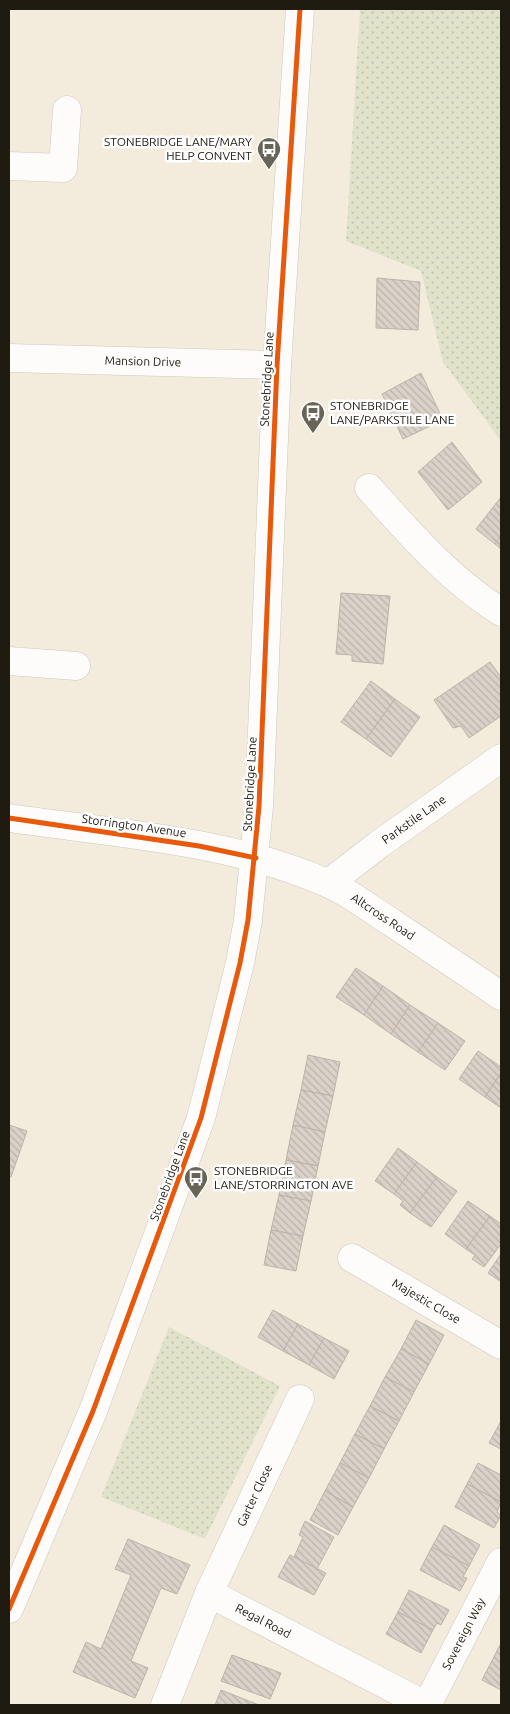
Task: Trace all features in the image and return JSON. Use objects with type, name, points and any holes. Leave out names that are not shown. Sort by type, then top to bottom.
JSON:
[{"type":"street","name":"Stonebridge Lane","points":[[9,1609],[93,1411],[201,1118],[240,964],[256,858],[277,365],[300,9]]},
{"type":"street","points":[[9,166],[63,168],[67,110]]},
{"type":"street","name":"Mansion Drive","points":[[9,358],[277,365]]},
{"type":"street","points":[[369,488],[431,556],[471,592],[501,612]]},
{"type":"street","points":[[9,661],[76,666]]},
{"type":"street","name":"Parkstile Lane","points":[[329,883],[378,845],[501,758]]},
{"type":"street","name":"Storrington Avenue","points":[[9,818],[199,846],[256,858]]},
{"type":"street","name":"Altcross Road","points":[[256,858],[329,883],[501,996]]},
{"type":"street","name":"Majestic Close","points":[[352,1258],[501,1345]]},
{"type":"street","name":"Garter Close","points":[[209,1593],[300,1399]]},
{"type":"street","name":"Sovereign Way","points":[[426,1705],[501,1562]]},
{"type":"street","points":[[165,1705],[209,1593]]},
{"type":"street","name":"Regal Road","points":[[209,1593],[426,1705]]},
{"type":"green space","points":[[360,9],[501,9],[501,441],[443,362],[421,271],[346,241]]},
{"type":"green space","points":[[169,1327],[280,1386],[205,1539],[101,1497]]},
{"type":"building","points":[[377,278],[420,282],[418,330],[376,328]]},
{"type":"building","points":[[421,373],[443,420],[403,439],[382,394]]},
{"type":"building","points":[[452,442],[482,482],[448,510],[418,472]]},
{"type":"building","points":[[501,497],[501,536],[495,544],[476,529]]},
{"type":"building","points":[[501,536],[501,549],[495,544]]},
{"type":"building","points":[[341,593],[390,596],[383,664],[352,661],[352,655],[336,654]]},
{"type":"building","points":[[490,662],[501,677],[501,716],[469,738],[461,726],[453,728],[434,700]]},
{"type":"building","points":[[371,681],[395,699],[366,739],[341,722]]},
{"type":"building","points":[[395,699],[420,717],[391,757],[366,739]]},
{"type":"building","points":[[356,968],[383,986],[364,1015],[336,997]]},
{"type":"building","points":[[383,986],[410,1005],[391,1034],[364,1015]]},
{"type":"building","points":[[410,1005],[438,1023],[418,1052],[391,1034]]},
{"type":"building","points":[[438,1023],[465,1041],[445,1070],[418,1052]]},
{"type":"building","points":[[478,1051],[501,1067],[501,1073],[485,1097],[459,1079]]},
{"type":"building","points":[[308,1055],[340,1062],[333,1096],[301,1090]]},
{"type":"building","points":[[501,1073],[501,1108],[485,1097]]},
{"type":"building","points":[[301,1090],[333,1096],[325,1132],[293,1125]]},
{"type":"building","points":[[9,1125],[27,1131],[11,1177],[9,1177]]},
{"type":"building","points":[[293,1125],[325,1132],[318,1166],[286,1160]]},
{"type":"building","points":[[398,1148],[417,1162],[394,1194],[375,1181]]},
{"type":"building","points":[[286,1160],[318,1166],[311,1201],[279,1195]]},
{"type":"building","points":[[417,1162],[437,1177],[410,1213],[400,1205],[403,1201],[394,1194]]},
{"type":"building","points":[[437,1177],[457,1191],[431,1227],[410,1213]]},
{"type":"building","points":[[279,1195],[311,1201],[303,1236],[271,1230]]},
{"type":"building","points":[[468,1201],[490,1216],[466,1249],[445,1234]]},
{"type":"building","points":[[490,1216],[501,1224],[501,1244],[484,1267],[472,1259],[475,1255],[466,1249]]},
{"type":"building","points":[[271,1230],[303,1236],[296,1271],[264,1265]]},
{"type":"building","points":[[501,1254],[501,1279],[500,1281],[488,1273]]},
{"type":"building","points":[[273,1310],[298,1324],[283,1351],[258,1337]]},
{"type":"building","points":[[416,1320],[444,1335],[429,1364],[401,1349]]},
{"type":"building","points":[[298,1324],[324,1338],[309,1365],[283,1351]]},
{"type":"building","points":[[324,1338],[349,1351],[334,1379],[309,1365]]},
{"type":"building","points":[[401,1349],[429,1364],[414,1392],[385,1377]]},
{"type":"building","points":[[385,1377],[414,1392],[399,1421],[370,1406]]},
{"type":"building","points":[[370,1406],[399,1421],[384,1449],[355,1434]]},
{"type":"building","points":[[501,1421],[501,1449],[489,1443]]},
{"type":"building","points":[[355,1434],[384,1449],[369,1478],[340,1463]]},
{"type":"building","points":[[340,1463],[369,1478],[353,1507],[325,1491]]},
{"type":"building","points":[[478,1463],[501,1475],[501,1502],[467,1484]]},
{"type":"building","points":[[467,1484],[501,1502],[497,1512],[501,1515],[494,1528],[455,1507]]},
{"type":"building","points":[[325,1491],[353,1507],[338,1535],[310,1520]]},
{"type":"building","points":[[305,1521],[334,1537],[317,1569],[294,1557],[303,1537],[299,1535]]},
{"type":"building","points":[[444,1525],[480,1545],[469,1566],[432,1547]]},
{"type":"building","points":[[128,1539],[190,1565],[177,1594],[161,1588],[131,1661],[148,1668],[135,1698],[73,1672],[86,1642],[101,1649],[131,1575],[115,1569]]},
{"type":"building","points":[[432,1547],[469,1566],[463,1577],[467,1578],[460,1591],[420,1570]]},
{"type":"building","points":[[290,1555],[326,1573],[314,1595],[278,1577]]},
{"type":"building","points":[[409,1590],[449,1610],[441,1625],[437,1623],[433,1630],[398,1612]]},
{"type":"building","points":[[398,1612],[433,1630],[421,1653],[386,1634]]},
{"type":"building","points":[[501,1646],[501,1690],[482,1680]]},
{"type":"building","points":[[232,1655],[281,1673],[270,1699],[221,1681]]},
{"type":"building","points":[[221,1690],[259,1705],[215,1705]]},
{"type":"cycle path","points":[[9,1609],[93,1411],[201,1118],[240,963],[248,920],[259,806],[277,365],[300,9]]},
{"type":"cycle path","points":[[9,818],[199,846],[256,858]]},
{"type":"place","name":"STONEBRIDGE LANE/MARY HELP CONVENT","points":[[269,170]]},
{"type":"place","name":"STONEBRIDGE LANE/PARKSTILE LANE","points":[[313,434]]},
{"type":"place","name":"STONEBRIDGE LANE/STORRINGTON AVE","points":[[196,1199]]}]
